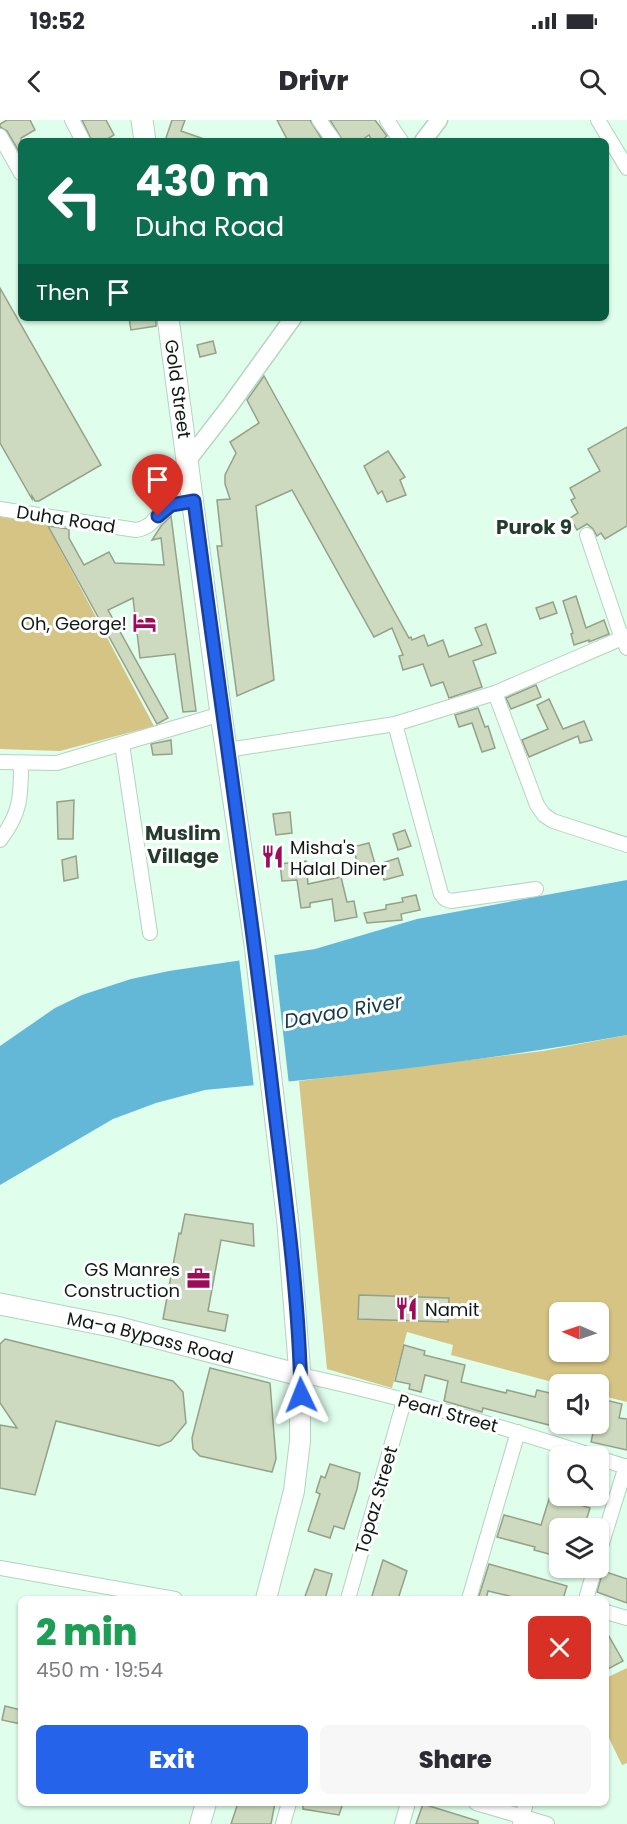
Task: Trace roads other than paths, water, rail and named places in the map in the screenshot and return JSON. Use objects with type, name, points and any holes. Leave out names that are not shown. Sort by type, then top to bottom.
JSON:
[{"type":"main road","points":[[142,120],[145,138]]},
{"type":"main road","name":"Gold Street","points":[[168,321],[221,714],[255,944],[294,1283],[300,1375]]},
{"type":"main road","name":"Ma-a Bypass Road","points":[[0,1304],[116,1327],[300,1375]]},
{"type":"main road","points":[[267,1596],[286,1527],[295,1483],[300,1441],[300,1375]]},
{"type":"main road","points":[[200,1824],[205,1806]]},
{"type":"street","points":[[72,120],[81,138]]},
{"type":"street","points":[[319,120],[332,138]]},
{"type":"street","points":[[425,138],[439,120]]},
{"type":"street","points":[[598,120],[609,138]]},
{"type":"street","points":[[389,121],[399,138]]},
{"type":"street","points":[[0,136],[18,167]]},
{"type":"street","points":[[609,138],[627,168]]},
{"type":"street","points":[[188,460],[291,321]]},
{"type":"street","name":"Duha Road","points":[[0,509],[136,530],[150,526],[165,508],[171,505],[194,501]]},
{"type":"street","points":[[227,750],[395,724],[495,693],[626,640],[620,633],[587,536]]},
{"type":"street","points":[[495,693],[537,805],[544,815],[553,821],[627,845]]},
{"type":"street","points":[[0,762],[57,763],[221,714]]},
{"type":"street","points":[[395,724],[441,894],[445,899],[451,901],[536,890]]},
{"type":"street","points":[[122,744],[150,933]]},
{"type":"street","points":[[0,840],[12,825],[21,796],[21,763]]},
{"type":"street","name":"Pearl Street","points":[[300,1375],[404,1401],[562,1446]]},
{"type":"street","name":"Topaz Street","points":[[349,1596],[404,1401]]},
{"type":"street","points":[[470,1596],[518,1432]]},
{"type":"street","name":"Pearl Street","points":[[609,1461],[626,1467]]},
{"type":"street","points":[[609,1521],[626,1467]]},
{"type":"street","points":[[0,1568],[158,1596]]},
{"type":"street","points":[[587,1596],[592,1578]]},
{"type":"street","points":[[609,1613],[627,1618]]},
{"type":"street","points":[[283,1824],[289,1806]]},
{"type":"street","points":[[402,1824],[407,1806]]},
{"type":"street","points":[[489,1806],[523,1814],[547,1824]]},
{"type":"water","name":"Davao River","points":[[627,880],[627,1035],[470,1060],[205,1090],[156,1103],[113,1119],[0,1185],[0,1046],[55,1008],[82,995],[131,979],[315,949],[417,919]]},
{"type":"place","name":"Oh, George!","points":[[145,623]]},
{"type":"place","name":"Misha's Halal Diner","points":[[272,857]]},
{"type":"place","name":"GS Manres Construction","points":[[198,1279]]},
{"type":"place","name":"Namit","points":[[407,1309]]},
{"type":"district","name":"Purok 9","points":[[534,527]]},
{"type":"district","name":"Muslim Village","points":[[183,844]]}]
